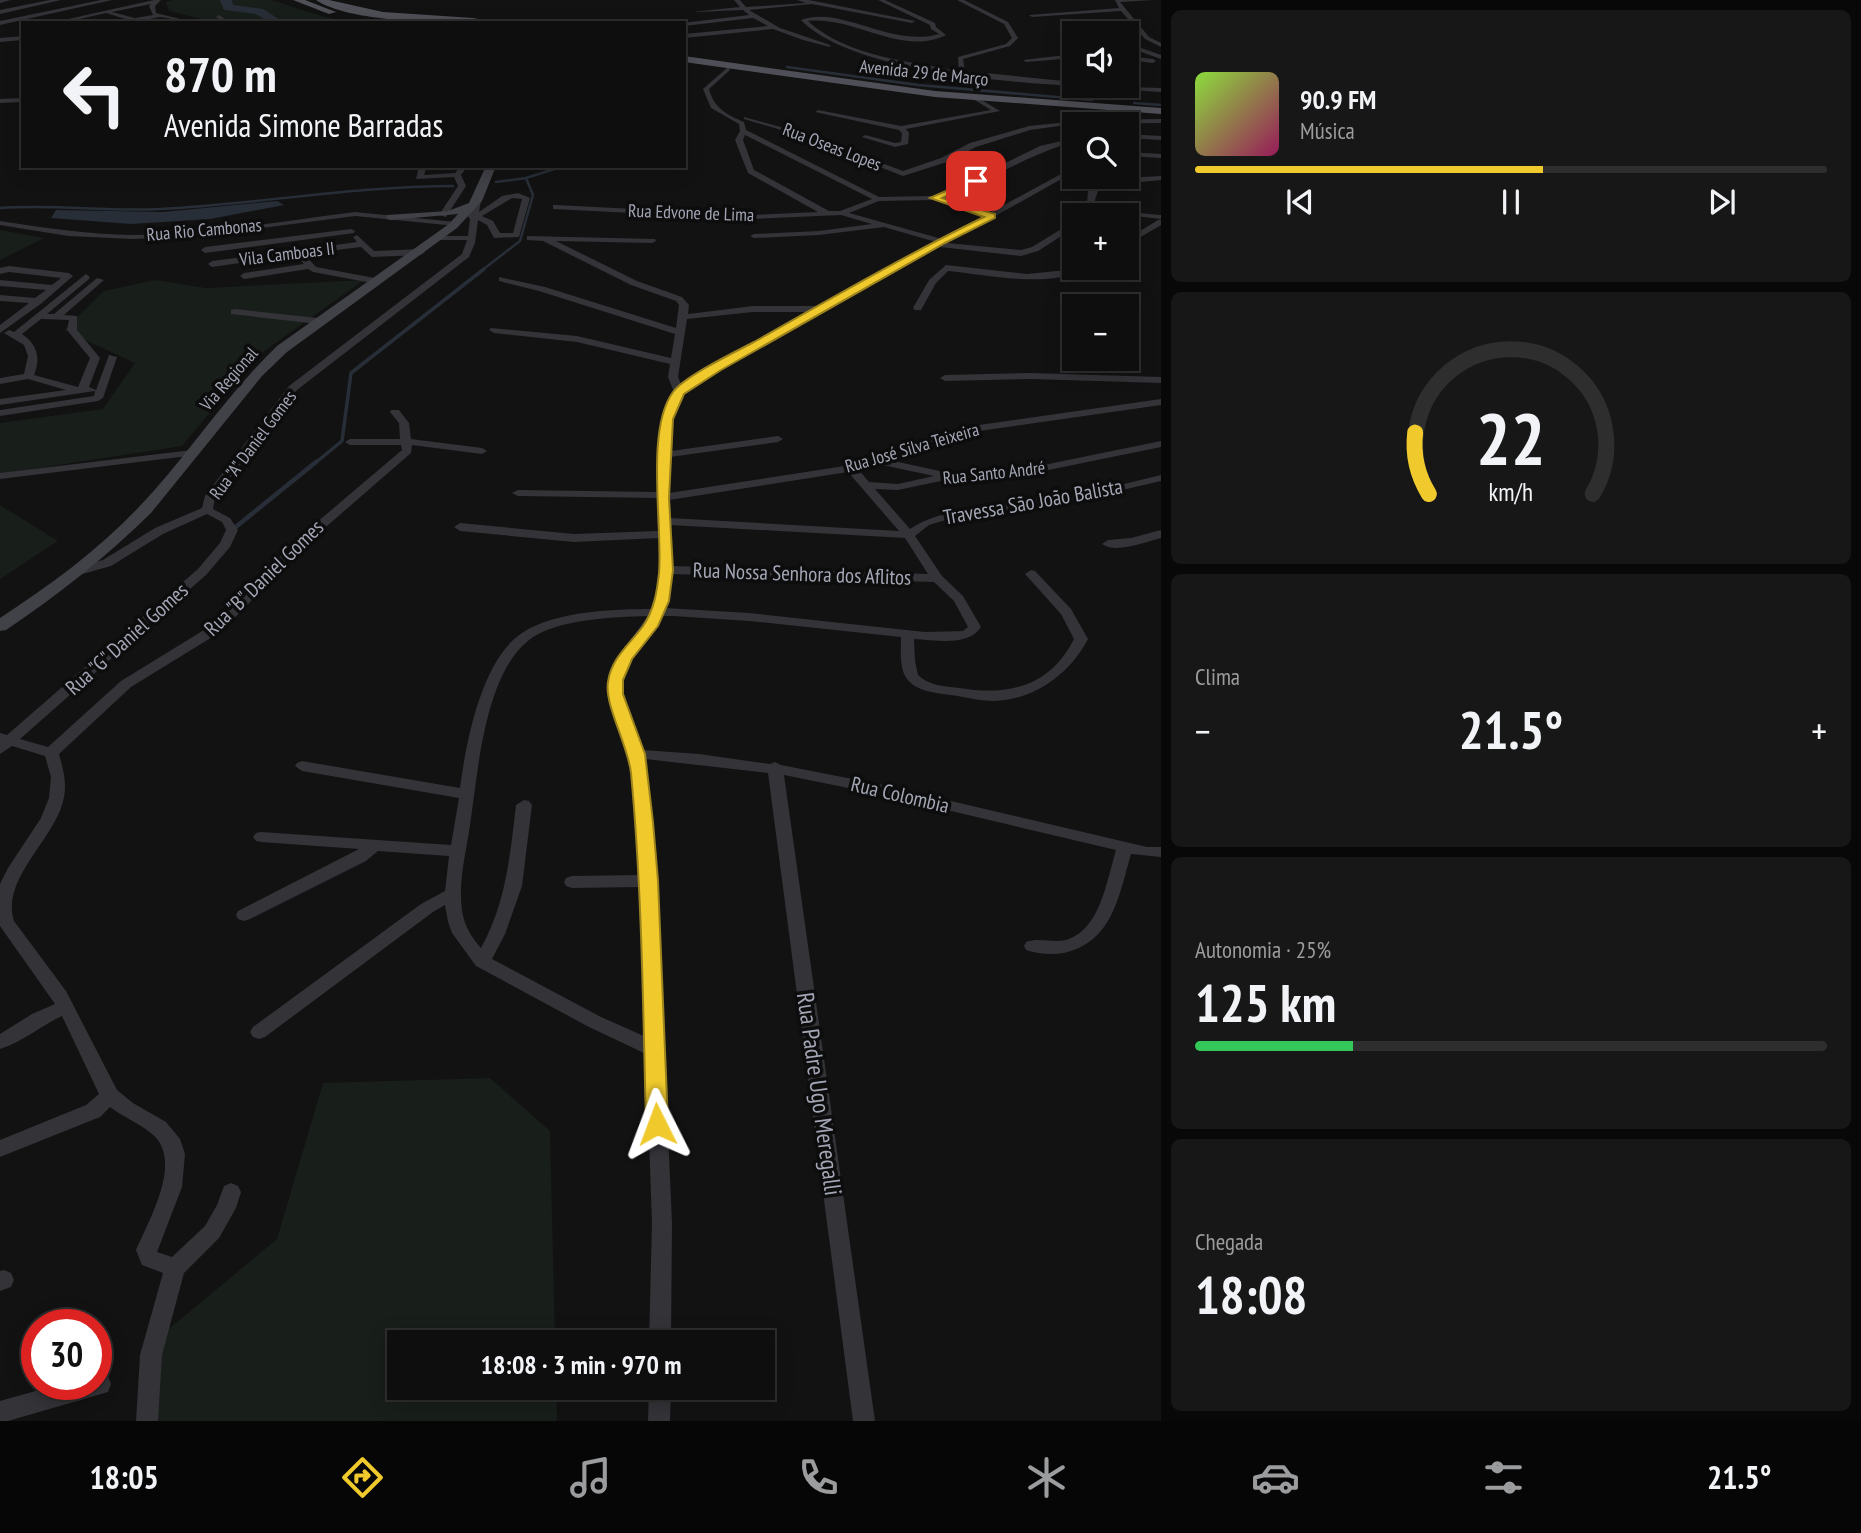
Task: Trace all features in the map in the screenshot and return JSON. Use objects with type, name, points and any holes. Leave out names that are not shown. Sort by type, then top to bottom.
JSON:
[{"type":"main road","points":[[297,0],[328,11],[383,21]]},
{"type":"main road","points":[[320,0],[348,8],[472,21]]},
{"type":"main road","points":[[686,46],[698,48]]},
{"type":"main road","name":"Avenida 29 de Março","points":[[686,59],[975,98],[1161,111]]},
{"type":"main road","name":"Avenida 29 de Março","points":[[941,81],[1062,86]]},
{"type":"main road","name":"Avenida 29 de Março","points":[[1139,94],[1161,97]]},
{"type":"main road","points":[[990,106],[1005,104],[1119,108],[1125,103],[1116,98]]},
{"type":"main road","points":[[1033,102],[1073,108]]},
{"type":"main road","name":"Via Regional","points":[[0,626],[79,570],[145,510],[257,373],[282,349],[318,321],[421,252],[475,210],[490,168]]},
{"type":"main road","points":[[399,218],[475,210]]},
{"type":"main road","points":[[399,218],[426,229],[439,239]]},
{"type":"street","points":[[0,1],[8,0]]},
{"type":"street","points":[[0,12],[58,0]]},
{"type":"street","points":[[0,23],[109,0]]},
{"type":"street","points":[[737,0],[742,8],[797,37],[962,73],[1062,85]]},
{"type":"street","points":[[800,0],[933,27]]},
{"type":"street","points":[[881,0],[933,24],[943,35],[917,40],[858,29],[826,19],[804,20],[822,37],[891,59]]},
{"type":"street","points":[[960,0],[1006,23],[1015,37],[1008,45],[960,58],[962,73]]},
{"type":"street","points":[[1116,1],[1150,0]]},
{"type":"street","points":[[62,21],[157,1]]},
{"type":"street","points":[[157,1],[151,10],[158,16]]},
{"type":"street","points":[[836,7],[861,1]]},
{"type":"street","points":[[1116,1],[1147,38],[1161,45]]},
{"type":"street","points":[[695,12],[818,4]]},
{"type":"street","points":[[873,13],[891,9]]},
{"type":"street","points":[[1032,15],[1121,9]]},
{"type":"street","points":[[0,12],[28,21]]},
{"type":"street","points":[[104,12],[137,20],[158,16],[181,21]]},
{"type":"street","points":[[686,23],[757,16]]},
{"type":"street","points":[[219,17],[225,21]]},
{"type":"street","points":[[686,36],[776,27]]},
{"type":"street","points":[[786,38],[797,37]]},
{"type":"street","points":[[0,40],[21,38]]},
{"type":"street","points":[[1139,40],[1147,38]]},
{"type":"street","points":[[1139,48],[1161,59]]},
{"type":"street","points":[[1026,60],[1062,56]]},
{"type":"street","points":[[1139,58],[1161,59]]},
{"type":"street","points":[[728,68],[706,89],[714,109],[745,121],[878,199]]},
{"type":"street","points":[[1139,89],[1161,90]]},
{"type":"street","points":[[818,112],[901,128],[997,111],[975,98]]},
{"type":"street","points":[[0,101],[21,100]]},
{"type":"street","points":[[745,121],[739,140],[751,171],[827,214]]},
{"type":"street","name":"Rua Oseas Lopes","points":[[745,121],[797,132],[901,174],[952,157],[973,145],[1017,131],[1088,121],[1161,121]]},
{"type":"street","points":[[865,137],[895,145],[904,144],[906,133],[901,128]]},
{"type":"street","points":[[1017,131],[1062,139]]},
{"type":"street","points":[[1139,137],[1161,138]]},
{"type":"street","points":[[841,214],[878,199],[934,198],[958,190],[1043,148],[1062,143]]},
{"type":"street","points":[[1139,155],[1161,156]]},
{"type":"street","points":[[423,168],[419,177],[457,175],[463,168]]},
{"type":"street","points":[[443,215],[462,187],[457,175]]},
{"type":"street","points":[[660,1330],[662,1223],[653,1049],[649,881],[637,754],[616,694],[616,680],[624,658],[659,612],[666,570],[663,496],[667,419],[679,392],[727,361],[1062,176]]},
{"type":"street","points":[[1091,203],[1092,191],[1095,189],[1118,182],[1161,178]]},
{"type":"street","points":[[507,196],[526,198],[516,235],[497,236],[489,223],[475,210],[507,196]]},
{"type":"street","points":[[934,198],[992,216]]},
{"type":"street","name":"Rua Edvone de Lima","points":[[556,207],[728,216],[841,214]]},
{"type":"street","name":"Rua \"A\" Daniel Gomes","points":[[79,570],[107,563],[159,531],[207,510],[209,498],[293,388],[459,262],[470,247],[475,210]]},
{"type":"street","points":[[841,214],[939,243],[1021,253],[1035,249],[1062,232]]},
{"type":"street","points":[[338,215],[370,253],[376,255],[421,252]]},
{"type":"street","name":"Rua Rio Cambonas","points":[[0,223],[68,234],[132,237],[200,233],[338,215],[399,218],[455,225]]},
{"type":"street","points":[[1139,215],[1161,216]]},
{"type":"street","points":[[1141,235],[1161,222]]},
{"type":"street","points":[[276,223],[309,267]]},
{"type":"street","points":[[754,236],[819,233],[884,225]]},
{"type":"street","points":[[205,250],[351,231]]},
{"type":"street","points":[[439,239],[471,238]]},
{"type":"street","points":[[530,239],[652,241]]},
{"type":"street","points":[[547,240],[634,283],[679,299],[684,304],[682,333],[673,377],[679,392]]},
{"type":"street","name":"Vila Camboas II","points":[[212,264],[362,244]]},
{"type":"street","points":[[2,270],[24,262],[46,263]]},
{"type":"street","points":[[244,276],[309,267],[377,281]]},
{"type":"street","points":[[918,308],[932,282],[946,268],[1027,277],[1062,274]]},
{"type":"street","points":[[2,270],[62,282]]},
{"type":"street","points":[[17,334],[86,277]]},
{"type":"street","points":[[502,279],[682,333]]},
{"type":"street","points":[[57,316],[100,280]]},
{"type":"street","points":[[0,283],[62,282]]},
{"type":"street","points":[[0,331],[62,282]]},
{"type":"street","points":[[0,291],[38,302]]},
{"type":"street","points":[[0,298],[38,302]]},
{"type":"street","points":[[0,305],[38,302]]},
{"type":"street","points":[[683,317],[753,309],[824,309]]},
{"type":"street","points":[[233,312],[318,321]]},
{"type":"street","points":[[0,315],[19,317]]},
{"type":"street","points":[[40,316],[74,318],[72,330],[95,356],[81,391]]},
{"type":"street","points":[[494,330],[577,339],[676,362]]},
{"type":"street","points":[[0,331],[17,334],[32,351],[34,368],[29,376]]},
{"type":"street","points":[[101,392],[112,357]]},
{"type":"street","points":[[0,381],[29,376],[81,391]]},
{"type":"street","points":[[945,378],[1031,376],[1161,380]]},
{"type":"street","points":[[0,396],[39,391],[42,379]]},
{"type":"street","points":[[0,402],[81,391],[101,392]]},
{"type":"street","points":[[0,413],[101,392]]},
{"type":"street","name":"Rua José Silva Teixeira","points":[[518,493],[663,496],[851,468],[878,461],[928,440],[972,429],[1161,402]]},
{"type":"street","points":[[395,412],[404,423],[408,442]]},
{"type":"street","points":[[664,455],[778,439]]},
{"type":"street","points":[[350,442],[408,442],[482,451]]},
{"type":"street","name":"Rua \"B\" Daniel Gomes","points":[[51,753],[126,684],[217,628],[300,543],[407,451],[408,442]]},
{"type":"street","name":"Rua Santo André","points":[[867,485],[898,487],[950,476],[1018,473],[1161,443]]},
{"type":"street","points":[[0,476],[192,453]]},
{"type":"street","points":[[878,461],[950,476]]},
{"type":"street","points":[[653,1049],[595,1022],[482,961],[469,947],[457,923],[453,894],[458,851],[477,733],[486,704],[495,679],[519,642],[531,633],[562,622],[659,612],[907,633],[971,633],[975,627],[959,599],[937,578],[909,535],[851,468]]},
{"type":"street","name":"Travessa São João Balista","points":[[909,535],[925,523],[948,516],[1083,496],[1161,478]]},
{"type":"street","name":"Rua \"G\" Daniel Gomes","points":[[4,742],[202,572],[226,544],[232,530],[226,520],[207,510]]},
{"type":"street","points":[[460,527],[574,538],[664,527],[909,535]]},
{"type":"street","points":[[1108,544],[1132,542],[1161,534]]},
{"type":"street","name":"Rua Nossa Senhora dos Aflitos","points":[[666,570],[937,578]]},
{"type":"street","points":[[907,633],[910,670],[919,683],[931,688],[987,696],[1001,696],[1026,689],[1066,664],[1076,652],[1081,639],[1064,608],[1031,574]]},
{"type":"street","points":[[4,742],[51,753],[58,766],[58,785],[47,820],[2,881],[4,928],[54,986],[110,1096],[162,1130],[175,1151],[175,1177],[146,1255],[175,1268]]},
{"type":"street","name":"Rua Colombia","points":[[637,754],[701,757],[775,767],[1125,847],[1161,852]]},
{"type":"street","points":[[302,766],[467,794]]},
{"type":"street","name":"Rua Padre Ugo Meregalli","points":[[775,767],[864,1421]]},
{"type":"street","points":[[482,961],[498,934],[514,886],[524,805]]},
{"type":"street","points":[[261,837],[372,847],[458,851]]},
{"type":"street","points":[[244,915],[360,856],[372,847]]},
{"type":"street","points":[[1032,946],[1046,949],[1073,947],[1094,931],[1125,847]]},
{"type":"street","points":[[572,882],[649,881]]},
{"type":"street","points":[[258,1032],[426,908],[453,894]]},
{"type":"street","points":[[0,1042],[38,1019],[65,1007]]},
{"type":"street","points":[[0,1149],[93,1111],[110,1096]]},
{"type":"street","points":[[147,1421],[151,1355],[175,1268],[212,1232],[226,1208],[231,1192]]},
{"type":"street","points":[[0,1412],[43,1400]]},
{"type":"street","points":[[659,1421],[660,1400]]},
{"type":"shaded area","points":[[271,0],[347,21],[210,21],[169,11],[166,2]]},
{"type":"shaded area","points":[[277,201],[284,205],[210,219],[131,224],[51,218],[56,210],[163,212]]},
{"type":"shaded area","points":[[0,230],[44,238],[0,260]]},
{"type":"shaded area","points":[[155,280],[206,288],[364,280],[256,357],[182,446],[0,474],[0,423],[103,409],[135,363],[64,330],[104,291]]},
{"type":"shaded area","points":[[0,505],[58,541],[0,579]]},
{"type":"shaded area","points":[[490,1078],[550,1131],[555,1330],[387,1330],[387,1400],[556,1400],[557,1421],[141,1421],[147,1347],[277,1239],[323,1083]]},
{"type":"waterway","points":[[226,0],[228,8],[259,11],[276,21]]},
{"type":"waterway","points":[[787,67],[918,85],[1092,100]]},
{"type":"waterway","points":[[1134,103],[1161,105]]},
{"type":"waterway","points":[[526,178],[558,168]]},
{"type":"waterway","points":[[481,271],[520,241],[533,195],[526,178]]},
{"type":"waterway","points":[[496,182],[526,178]]},
{"type":"waterway","points":[[0,208],[160,209],[380,189],[453,186]]},
{"type":"waterway","points":[[314,464],[342,441],[351,373],[484,269]]},
{"type":"waterway","points":[[232,530],[316,462]]},
{"type":"route","points":[[657,1124],[649,881],[644,822],[637,754],[616,694],[616,680],[624,658],[650,626],[662,601],[666,570],[663,495],[667,419],[679,392],[717,367],[942,241],[992,216],[934,198],[976,181]]}]
